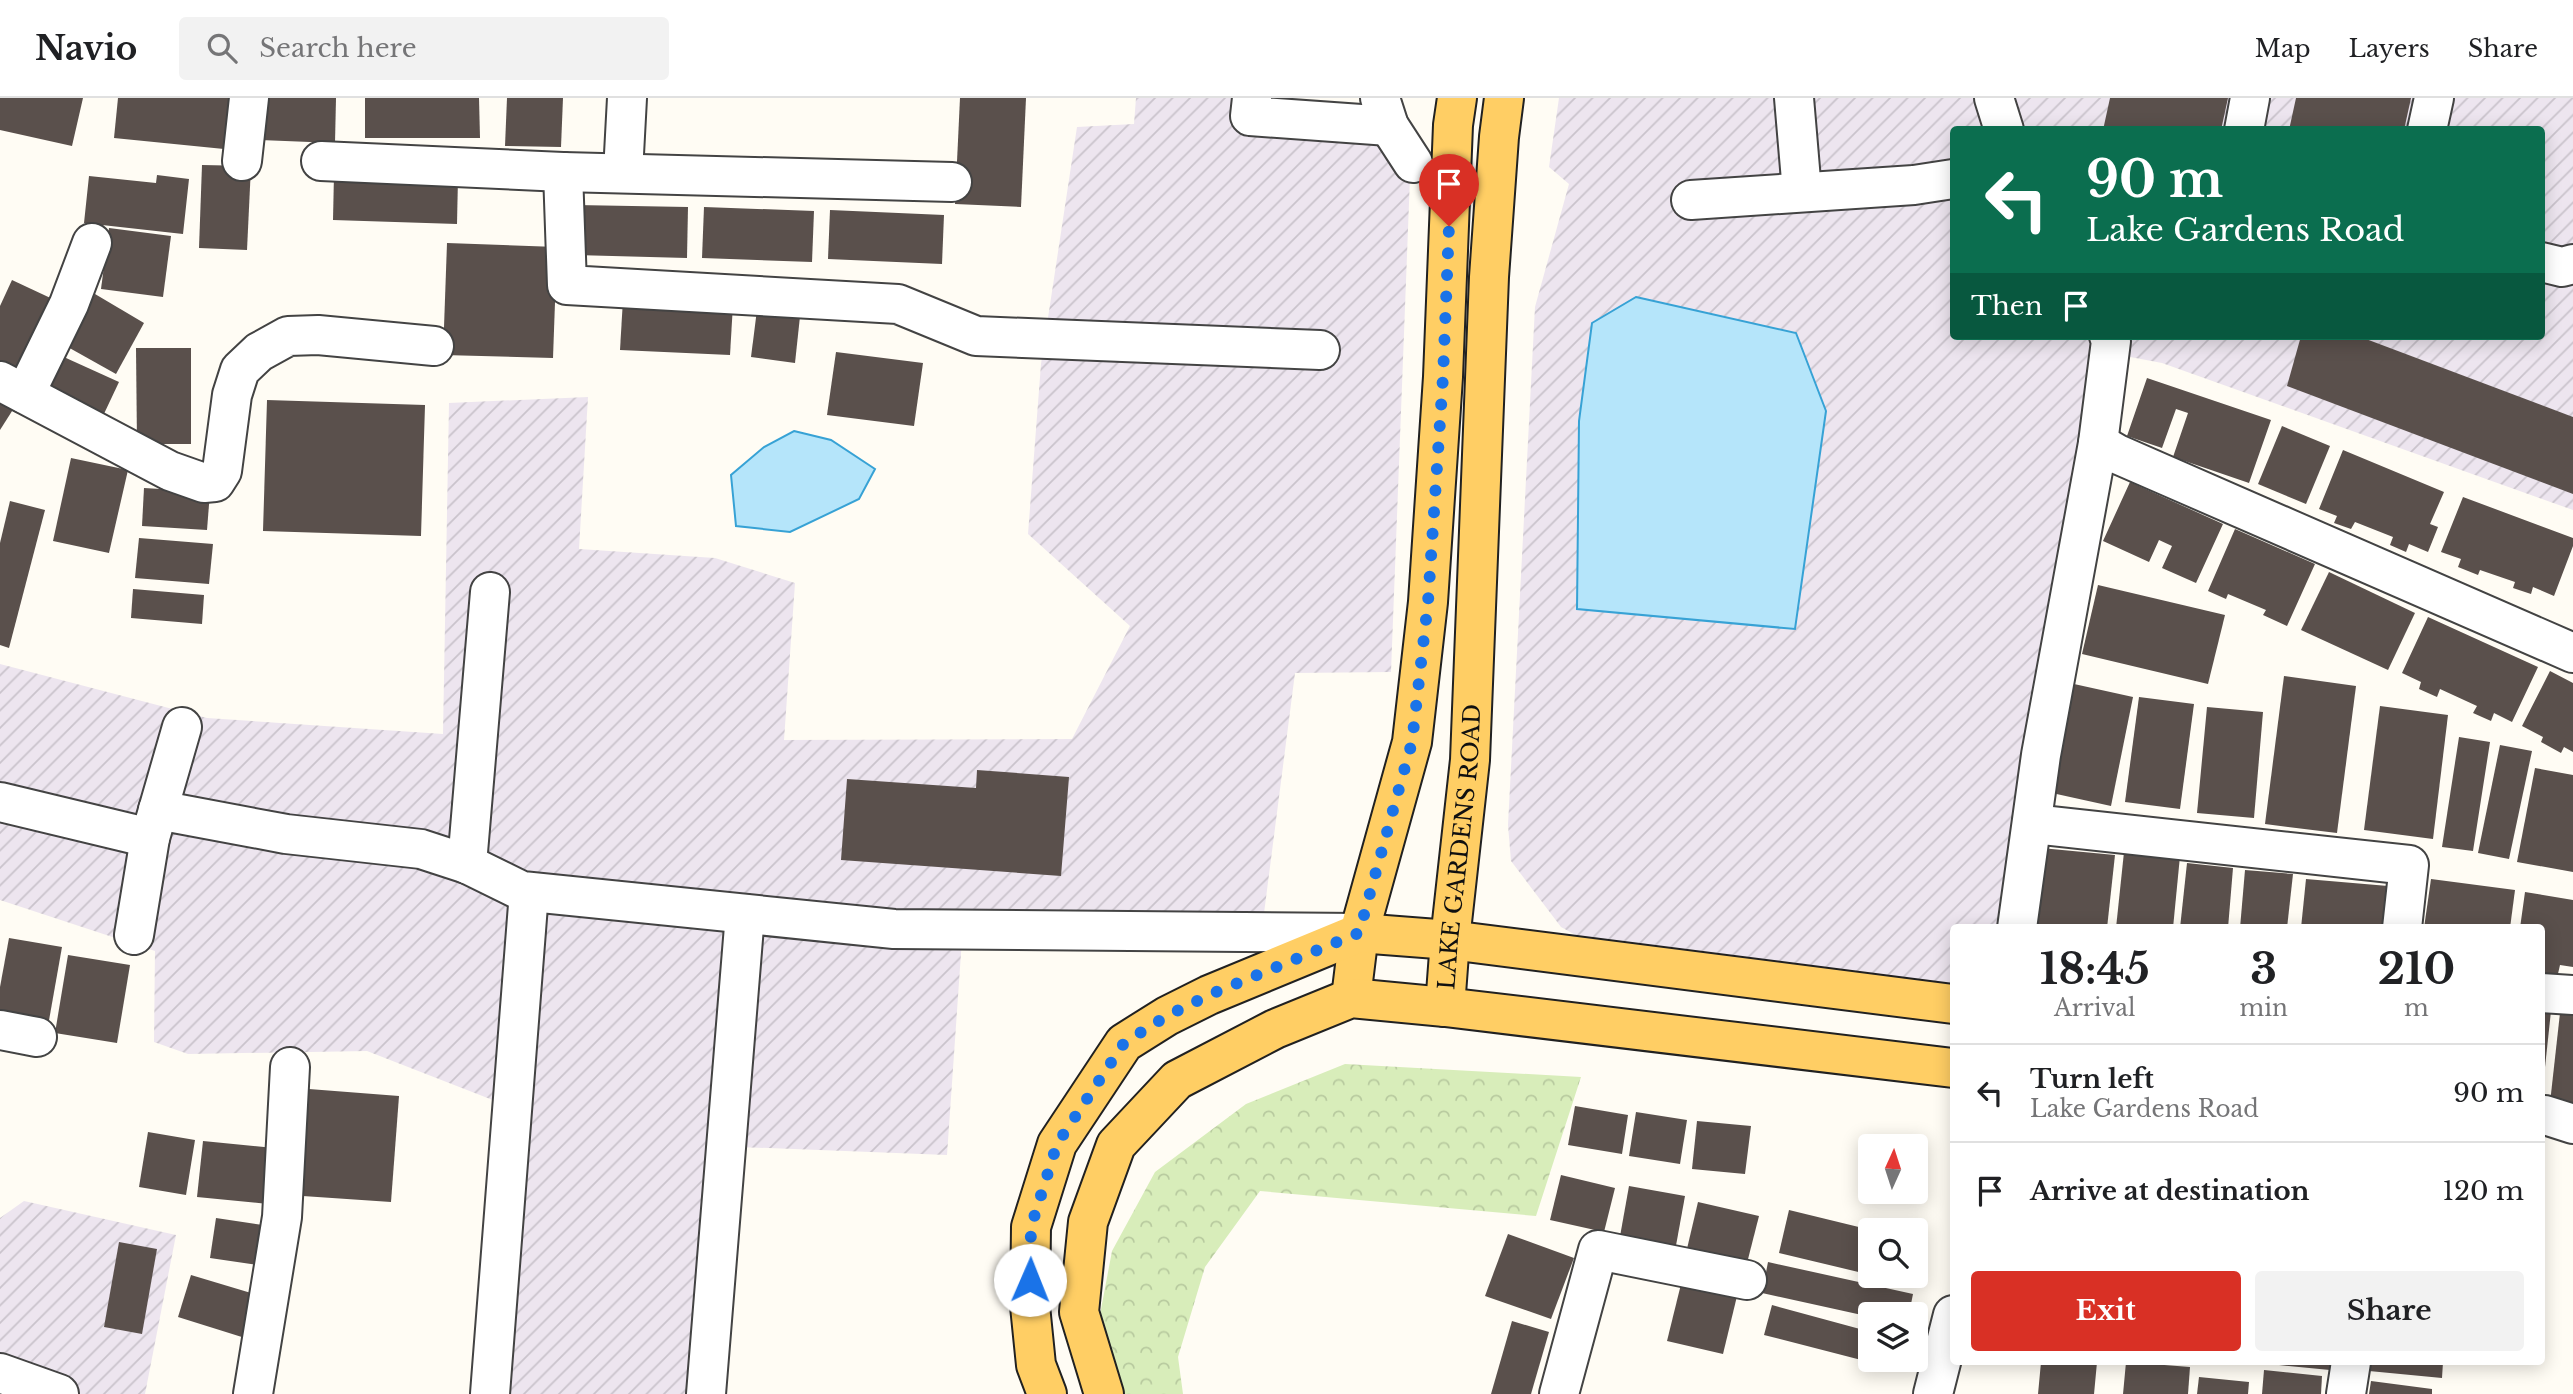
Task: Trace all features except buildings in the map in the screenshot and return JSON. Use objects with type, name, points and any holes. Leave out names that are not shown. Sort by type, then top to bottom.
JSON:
[{"type":"main road","name":"LAKE GARDENS ROAD","points":[[1104,1394],[1079,1312],[1088,1222],[1116,1145],[1177,1080],[1275,1029],[1351,998],[1445,1007],[1470,760],[1489,277],[1504,98]]},
{"type":"main road","points":[[1351,998],[1359,933],[1414,729],[1428,602],[1443,377],[1455,111]]},
{"type":"main road","points":[[1047,1394],[1036,1365],[1030,1306],[1031,1227],[1057,1144],[1124,1043],[1167,1016],[1209,995],[1359,933],[1450,940],[1950,1004]]},
{"type":"main road","points":[[1445,1007],[1950,1068]]},
{"type":"street","points":[[242,161],[249,98]]},
{"type":"street","points":[[623,173],[627,98]]},
{"type":"street","points":[[1252,98],[1250,116],[1385,112],[1413,163]]},
{"type":"street","points":[[1794,98],[1802,192]]},
{"type":"street","points":[[1994,98],[2003,126]]},
{"type":"street","points":[[2245,126],[2250,98]]},
{"type":"street","points":[[2428,126],[2434,98]]},
{"type":"street","points":[[321,161],[563,172],[951,181]]},
{"type":"street","points":[[563,172],[567,285],[898,304],[976,336],[1320,349]]},
{"type":"street","points":[[1691,200],[1914,185],[1950,179]]},
{"type":"street","points":[[92,243],[69,304],[13,388],[170,471],[204,483],[215,482],[222,471],[232,395],[240,370],[259,352],[288,336],[318,335],[433,346]]},
{"type":"street","points":[[2545,263],[2562,267],[2573,264]]},
{"type":"street","points":[[2018,924],[2041,755],[2098,443],[2111,340]]},
{"type":"street","points":[[2098,443],[2573,653]]},
{"type":"street","points":[[467,864],[490,592]]},
{"type":"street","points":[[134,935],[154,824],[182,727]]},
{"type":"street","points":[[0,802],[154,824],[286,834],[421,849],[467,864],[529,892],[894,929],[1359,933]]},
{"type":"street","points":[[2032,824],[2409,865],[2402,924]]},
{"type":"street","points":[[489,1394],[529,892]]},
{"type":"street","points":[[706,1394],[745,914]]},
{"type":"street","points":[[2545,993],[2573,995]]},
{"type":"street","points":[[0,1030],[37,1037]]},
{"type":"street","points":[[253,1394],[282,1217],[290,1067]]},
{"type":"street","points":[[1559,1394],[1598,1250],[1747,1280]]},
{"type":"street","points":[[1933,1394],[1950,1327]]},
{"type":"street","points":[[2346,1394],[2351,1365]]},
{"type":"street","points":[[0,1373],[60,1394]]},
{"type":"shaded area","points":[[1136,98],[1239,98],[1382,132],[1410,177],[1391,672],[1295,673],[1263,921],[950,918],[540,882],[144,824],[0,785],[0,664],[207,718],[443,734],[449,403],[588,397],[579,549],[715,558],[795,583],[784,740],[1072,739],[1130,626],[1028,534],[1041,364],[1077,127],[1134,124]]},
{"type":"shaded area","points":[[1559,98],[2573,98],[2573,510],[2162,363],[2104,352],[2009,924],[1950,924],[1950,994],[1623,961],[1561,927],[1511,861],[1508,825],[1535,307],[1569,184],[1549,167]]},
{"type":"shaded area","points":[[0,809],[164,818],[962,939],[947,1155],[714,1146],[692,1394],[505,1394],[531,1115],[367,1051],[188,1054],[154,1042],[155,951],[0,900]]},
{"type":"shaded area","points":[[24,1201],[176,1235],[145,1394],[0,1394],[0,1218]]},
{"type":"green space","points":[[1345,1064],[1581,1077],[1536,1216],[1260,1191],[1205,1267],[1178,1357],[1183,1394],[1116,1394],[1095,1341],[1112,1251],[1155,1172],[1246,1104]]},
{"type":"water","points":[[1636,297],[1796,333],[1826,411],[1795,629],[1577,609],[1579,421],[1592,323]]},
{"type":"water","points":[[794,431],[831,440],[875,469],[859,499],[790,532],[736,526],[731,475],[764,447]]},
{"type":"route","points":[[1030,1280],[1031,1227],[1057,1144],[1124,1043],[1167,1016],[1209,995],[1359,933],[1412,742],[1428,602],[1443,377],[1449,226]]}]
